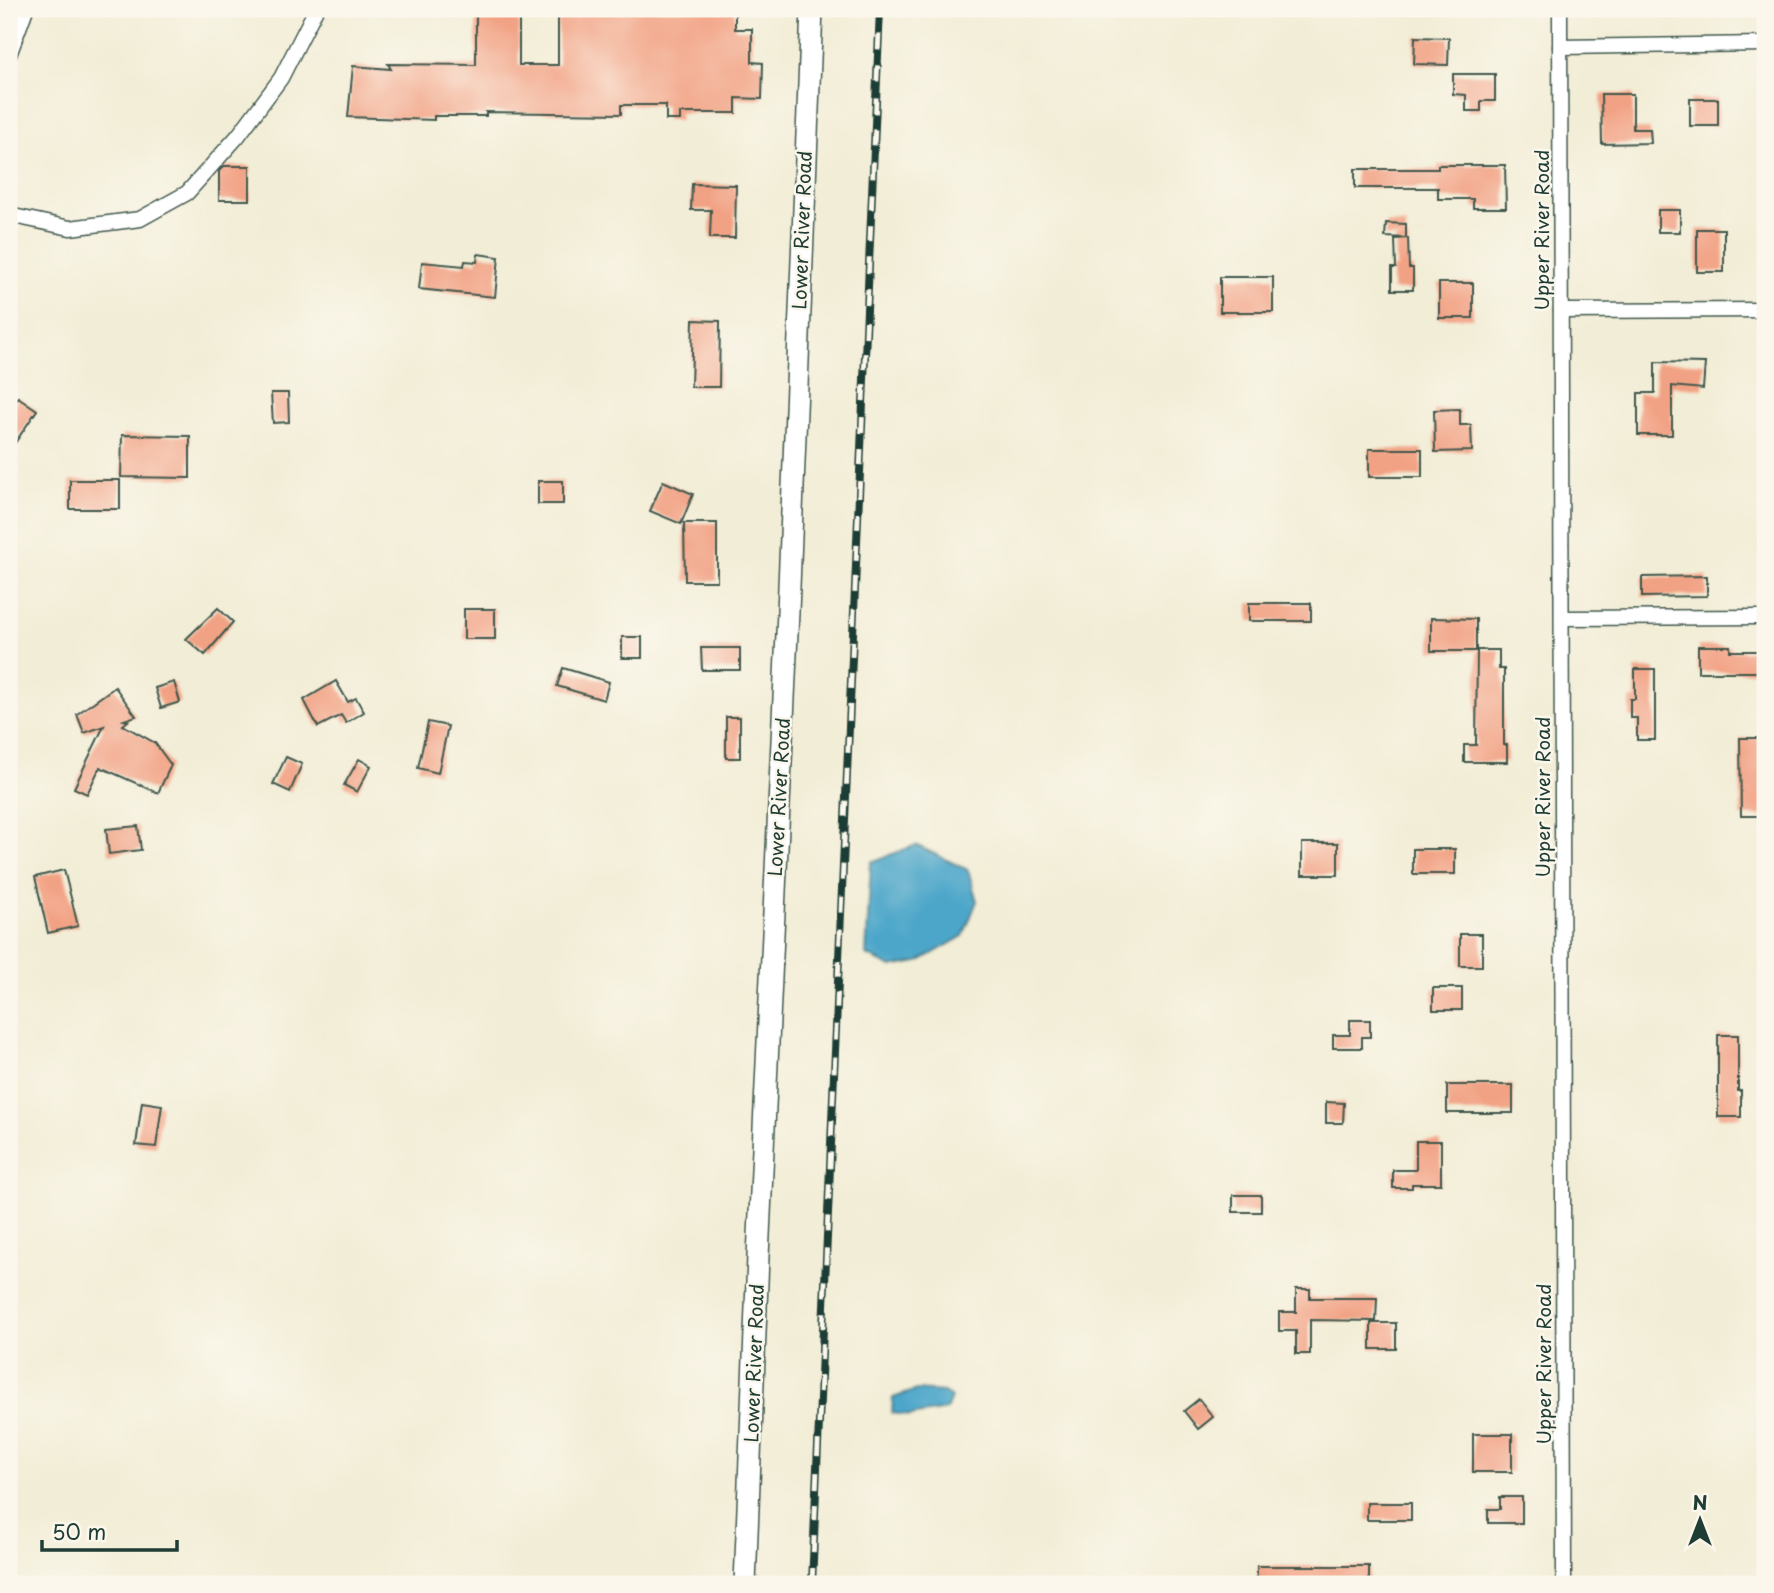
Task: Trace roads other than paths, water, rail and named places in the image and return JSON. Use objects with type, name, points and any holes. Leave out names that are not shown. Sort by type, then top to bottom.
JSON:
[{"type":"street","points":[[9,55],[26,9]]},
{"type":"street","points":[[9,215],[70,228],[140,219],[187,193],[238,135],[281,78],[316,9]]},
{"type":"street","name":"Lower River Road","points":[[745,1584],[812,9]]},
{"type":"street","name":"Upper River Road","points":[[1560,9],[1563,1584]]},
{"type":"street","points":[[1560,47],[1765,44]]},
{"type":"street","points":[[1561,311],[1765,310]]},
{"type":"street","points":[[1562,618],[1765,617]]},
{"type":"water","points":[[916,845],[968,870],[977,901],[963,936],[918,962],[892,967],[866,955],[871,862]]},
{"type":"water","points":[[916,1390],[944,1392],[951,1398],[946,1410],[910,1416],[892,1413],[893,1398]]},
{"type":"railway","points":[[812,1584],[880,9]]}]
